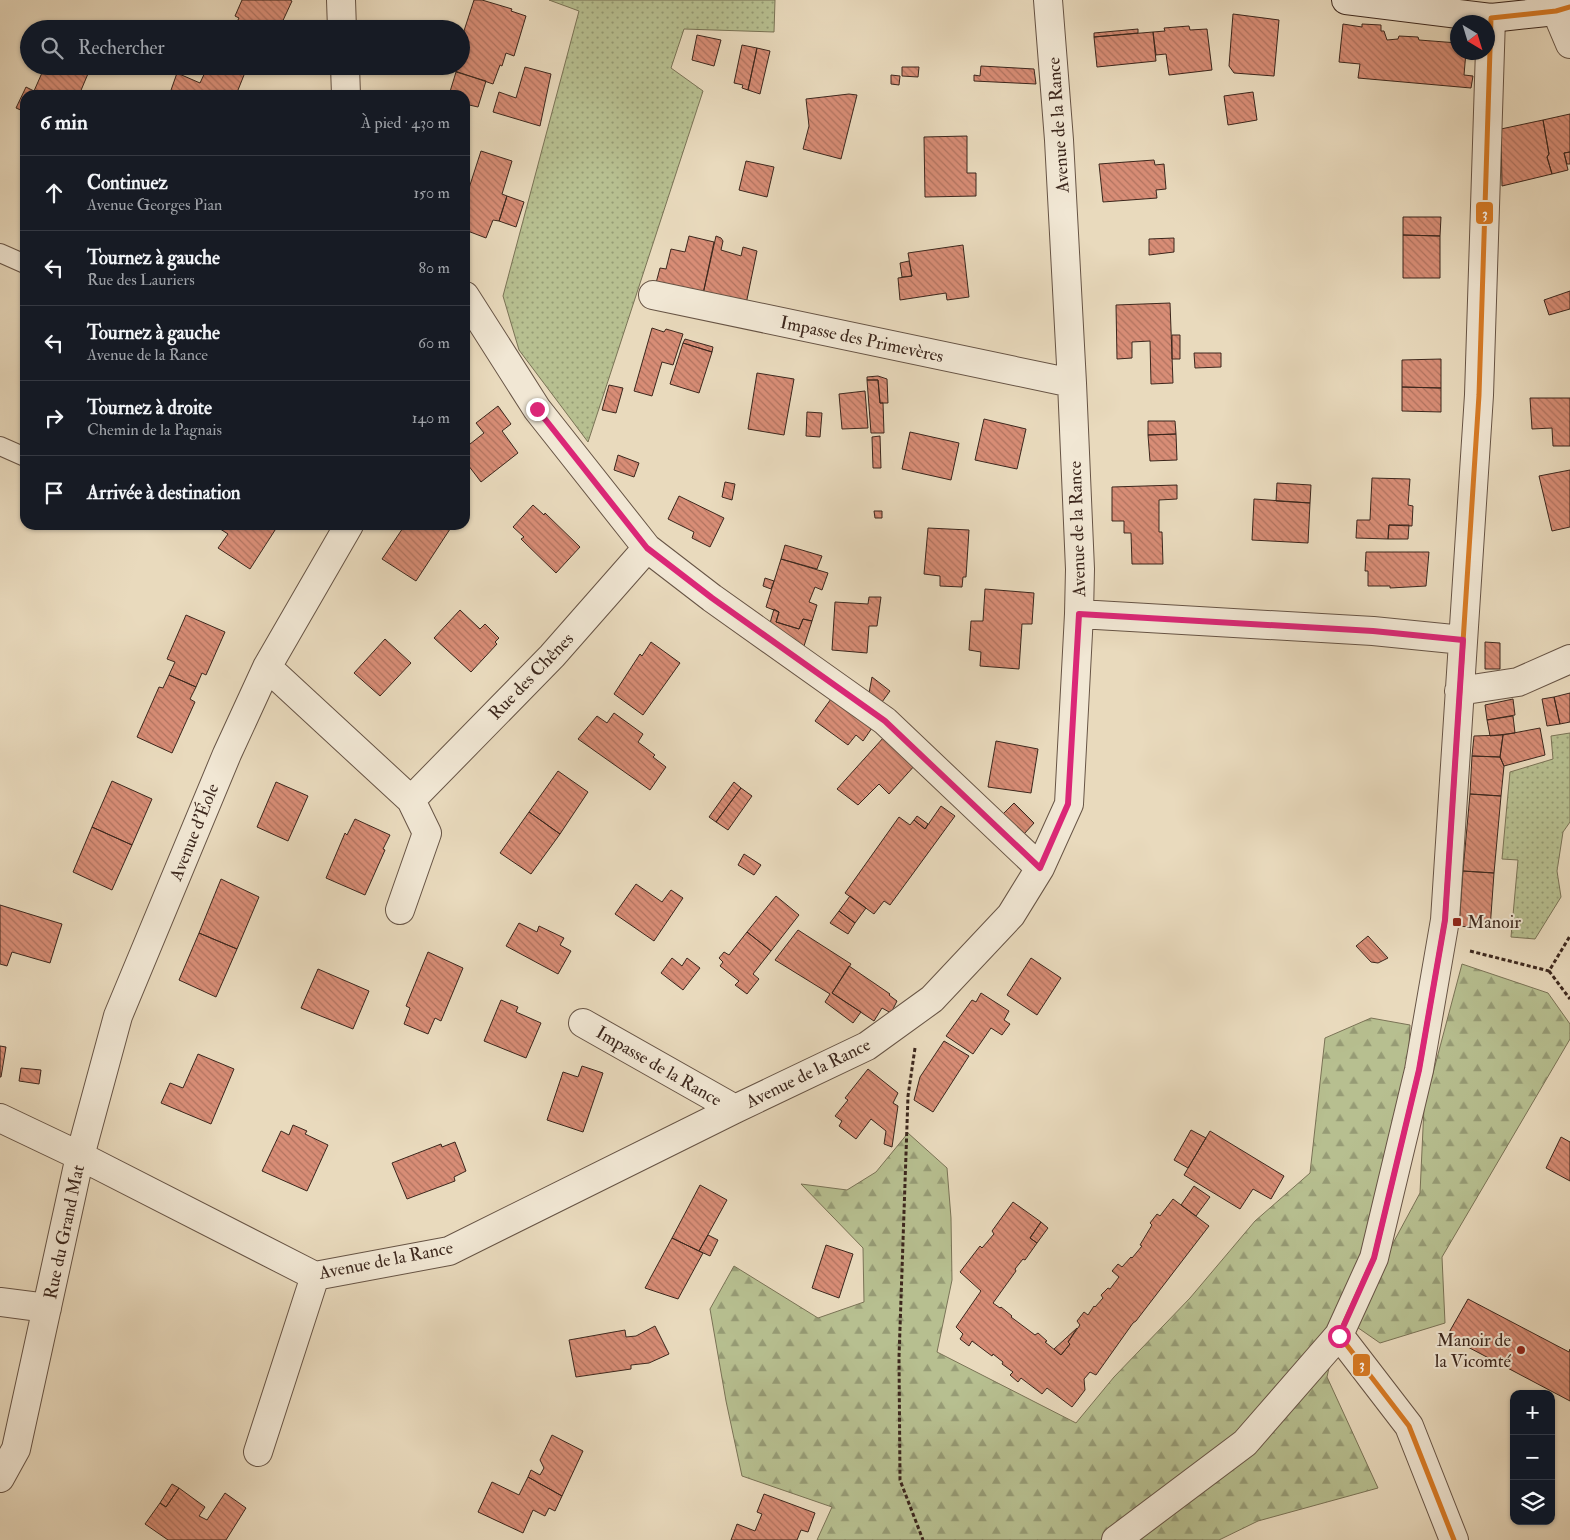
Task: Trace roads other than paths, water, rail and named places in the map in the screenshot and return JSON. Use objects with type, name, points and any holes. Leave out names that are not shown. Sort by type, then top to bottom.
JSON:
[{"type":"street","points":[[341,0],[342,20]]},
{"type":"street","name":"Avenue de la Rance","points":[[0,1118],[80,1156],[315,1276],[449,1251],[735,1109],[867,1046],[932,999],[1011,915],[1040,868],[1068,804],[1079,614],[1080,569],[1060,140],[1048,0]]},
{"type":"street","points":[[1346,0],[1481,12],[1563,9],[1570,44]]},
{"type":"street","points":[[1116,1540],[1245,1443],[1339,1336],[1374,1258],[1419,1070],[1445,920],[1479,395],[1481,12]]},
{"type":"street","points":[[345,75],[346,90]]},
{"type":"street","name":"Impasse des Primevères","points":[[652,295],[1072,383]]},
{"type":"street","points":[[470,304],[537,409],[647,548],[712,598],[885,721],[1040,868]]},
{"type":"street","name":"Avenue d'Éole","points":[[80,1156],[118,1016],[227,754],[267,667],[346,530]]},
{"type":"street","name":"Rue des Chênes","points":[[410,800],[552,656],[647,548]]},
{"type":"street","points":[[1079,614],[1373,631],[1463,640]]},
{"type":"street","points":[[1459,691],[1518,682],[1570,659]]},
{"type":"street","points":[[267,667],[410,800],[427,834],[400,910]]},
{"type":"street","name":"Impasse de la Rance","points":[[583,1023],[735,1109]]},
{"type":"street","name":"Rue du Grand Mat","points":[[0,1478],[16,1449],[80,1156]]},
{"type":"street","points":[[258,1452],[315,1276]]},
{"type":"street","name":"Rue du Grand Mat","points":[[0,1302],[47,1308]]},
{"type":"street","points":[[1339,1336],[1409,1426],[1454,1540]]},
{"type":"lane","points":[[0,253],[20,262]]},
{"type":"lane","points":[[0,446],[20,455]]},
{"type":"place","name":"Manoir","points":[[1457,922]]},
{"type":"place","name":"Manoir de la Vicomté","points":[[1521,1350]]}]
